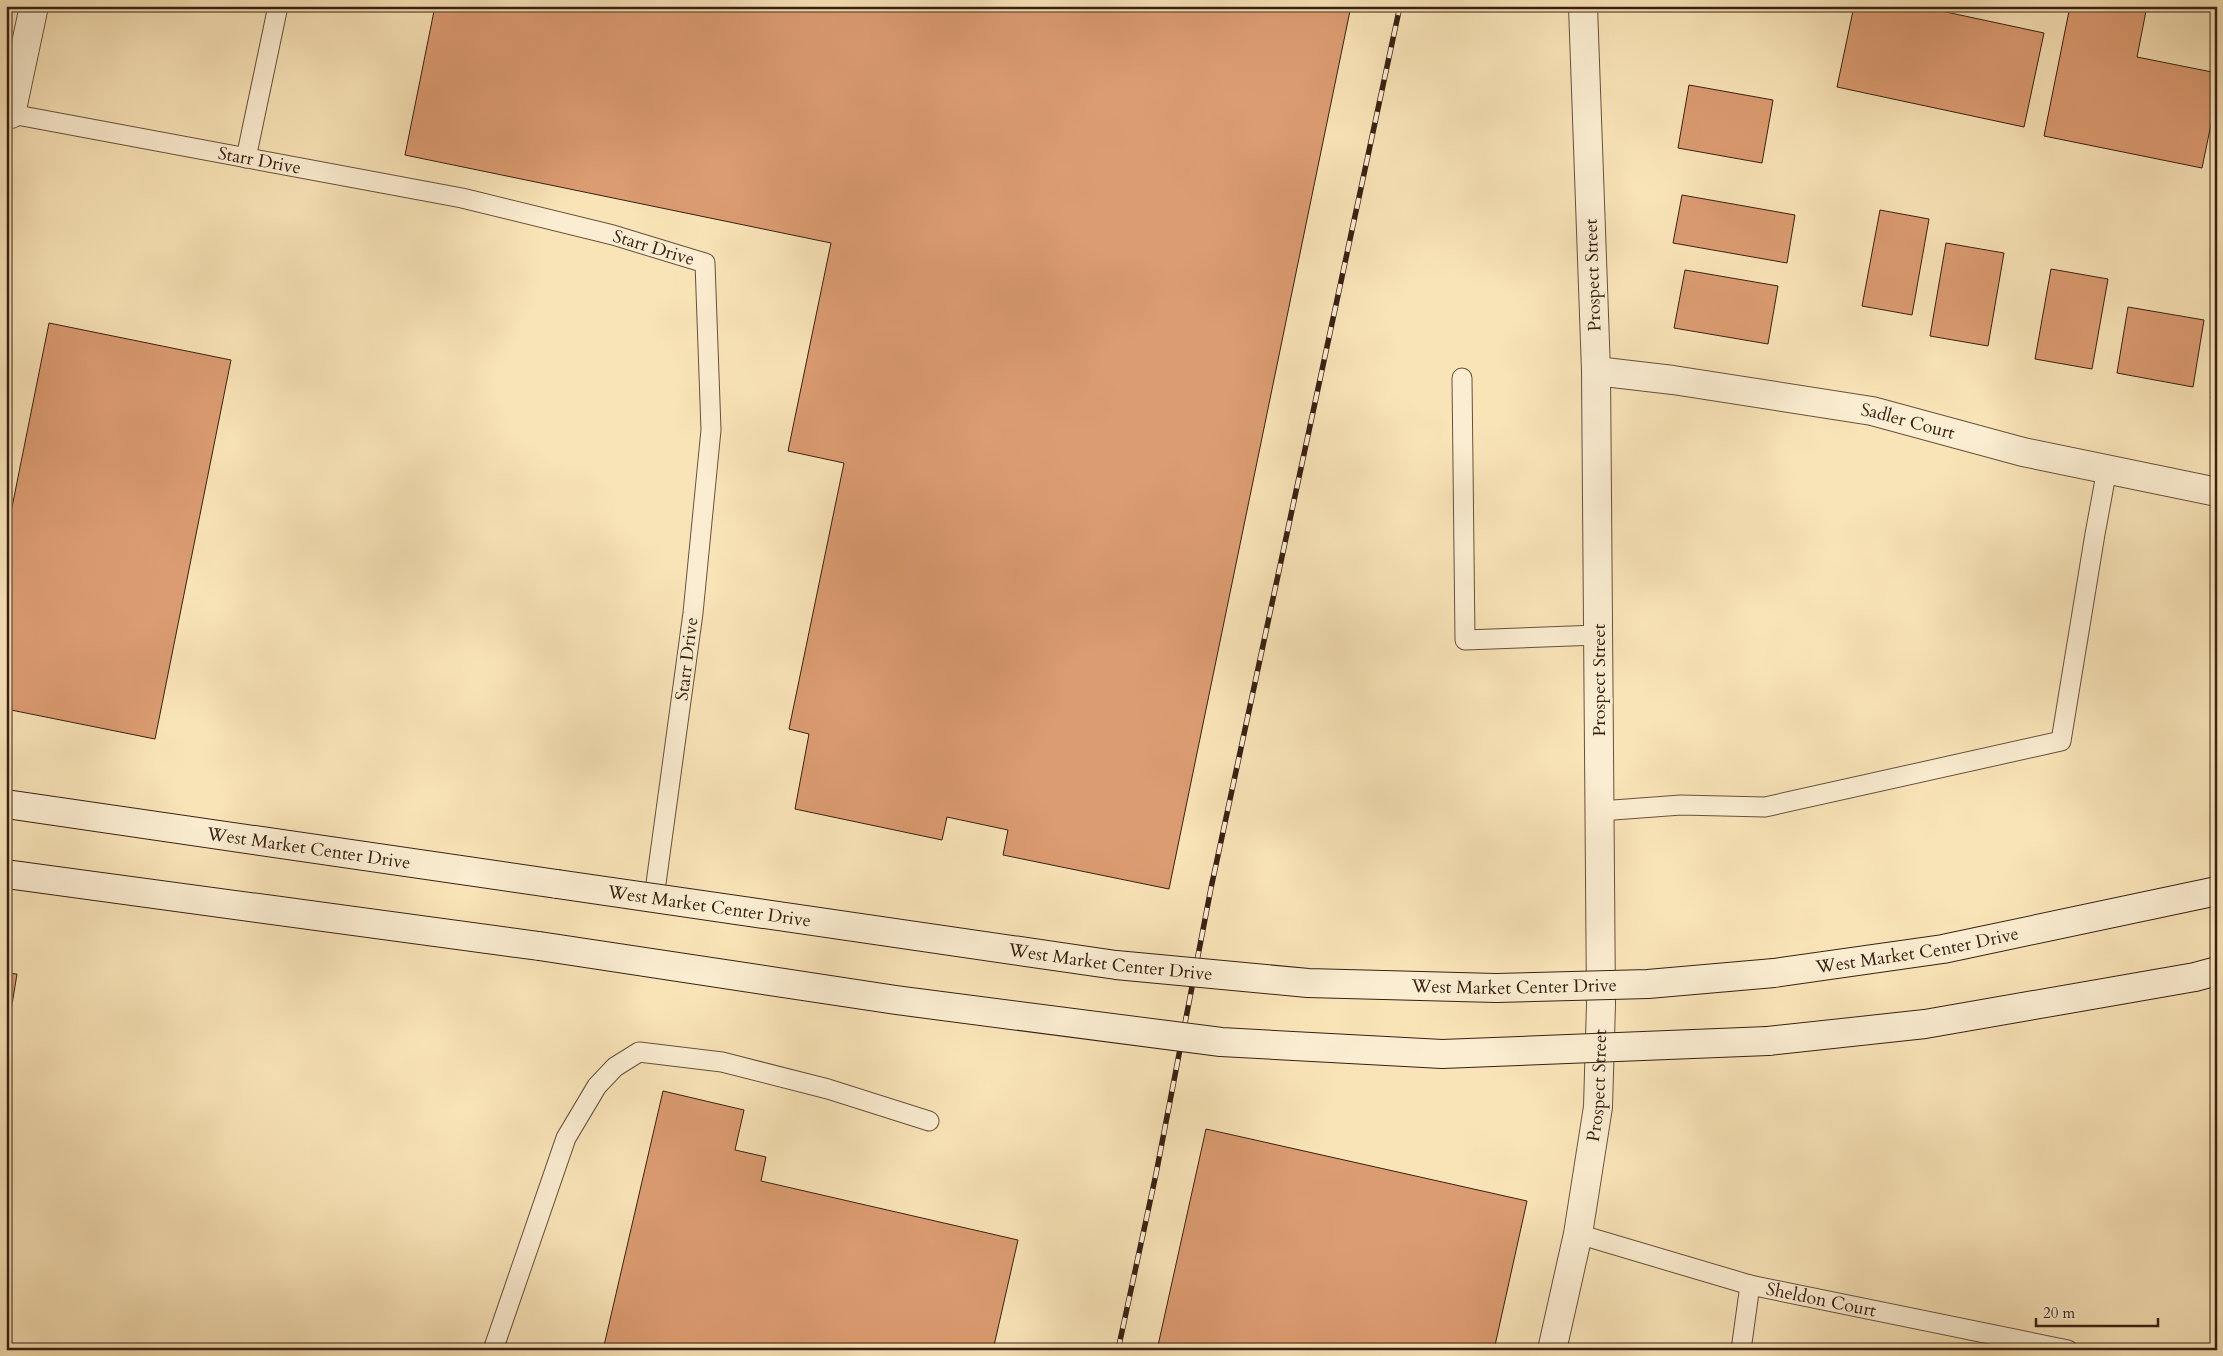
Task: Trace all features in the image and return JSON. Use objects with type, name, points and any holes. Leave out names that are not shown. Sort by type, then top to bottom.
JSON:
[{"type":"main road","points":[[9,114],[34,6]]},
{"type":"main road","name":"Prospect Street","points":[[1552,1350],[1578,1234],[1598,1107],[1601,1004],[1596,371],[1584,6]]},
{"type":"main road","name":"Sadler Court","points":[[1596,371],[1674,380],[1872,411],[2023,452],[2217,492]]},
{"type":"main road","name":"West Market Center Drive","points":[[6,804],[1116,965],[1308,983],[1496,988],[1648,984],[1774,972],[1943,949],[2217,891]]},
{"type":"main road","points":[[6,874],[539,946],[896,1000],[1221,1042],[1442,1054],[1768,1041],[1925,1024],[2117,992],[2217,971]]},
{"type":"lane","points":[[246,158],[278,6]]},
{"type":"lane","name":"Starr Drive","points":[[9,114],[462,198],[613,235],[705,263],[712,430],[693,613],[654,898]]},
{"type":"lane","points":[[1462,378],[1465,640],[1598,636]]},
{"type":"lane","points":[[1600,811],[1681,806],[1766,807],[2061,741],[2094,534],[2107,469]]},
{"type":"lane","points":[[493,1350],[566,1138],[597,1086],[615,1067],[639,1052],[722,1062],[828,1089],[929,1121]]},
{"type":"lane","name":"Sheldon Court","points":[[1578,1234],[1750,1285],[2068,1350]]},
{"type":"lane","points":[[1741,1350],[1750,1285]]},
{"type":"building","points":[[435,6],[1351,6],[1169,889],[1003,855],[1008,830],[947,817],[942,840],[795,809],[809,734],[789,729],[844,463],[788,451],[831,243],[405,155]]},
{"type":"building","points":[[1854,6],[1918,6],[2044,33],[2024,127],[1837,87]]},
{"type":"building","points":[[2070,6],[2147,6],[2137,57],[2217,73],[2217,95],[2202,168],[2044,136]]},
{"type":"building","points":[[1689,85],[1773,100],[1762,163],[1678,148]]},
{"type":"building","points":[[1682,195],[1795,215],[1787,263],[1673,243]]},
{"type":"building","points":[[1880,210],[1929,219],[1912,315],[1862,306]]},
{"type":"building","points":[[1946,243],[2004,253],[1988,346],[1930,336]]},
{"type":"building","points":[[2051,269],[2108,279],[2092,369],[2035,359]]},
{"type":"building","points":[[1685,270],[1778,286],[1768,344],[1674,328]]},
{"type":"building","points":[[2128,307],[2204,320],[2193,387],[2117,373]]},
{"type":"building","points":[[49,323],[231,360],[155,739],[6,709],[6,537]]},
{"type":"building","points":[[2217,368],[2217,399],[2211,398]]},
{"type":"building","points":[[6,973],[17,974],[6,1041]]},
{"type":"building","points":[[663,1091],[744,1110],[735,1150],[766,1157],[761,1181],[1018,1240],[993,1350],[603,1350]]},
{"type":"building","points":[[1206,1129],[1527,1201],[1494,1350],[1157,1350]]},
{"type":"railway","points":[[1118,1350],[1156,1174],[1211,888],[1400,6]]}]
